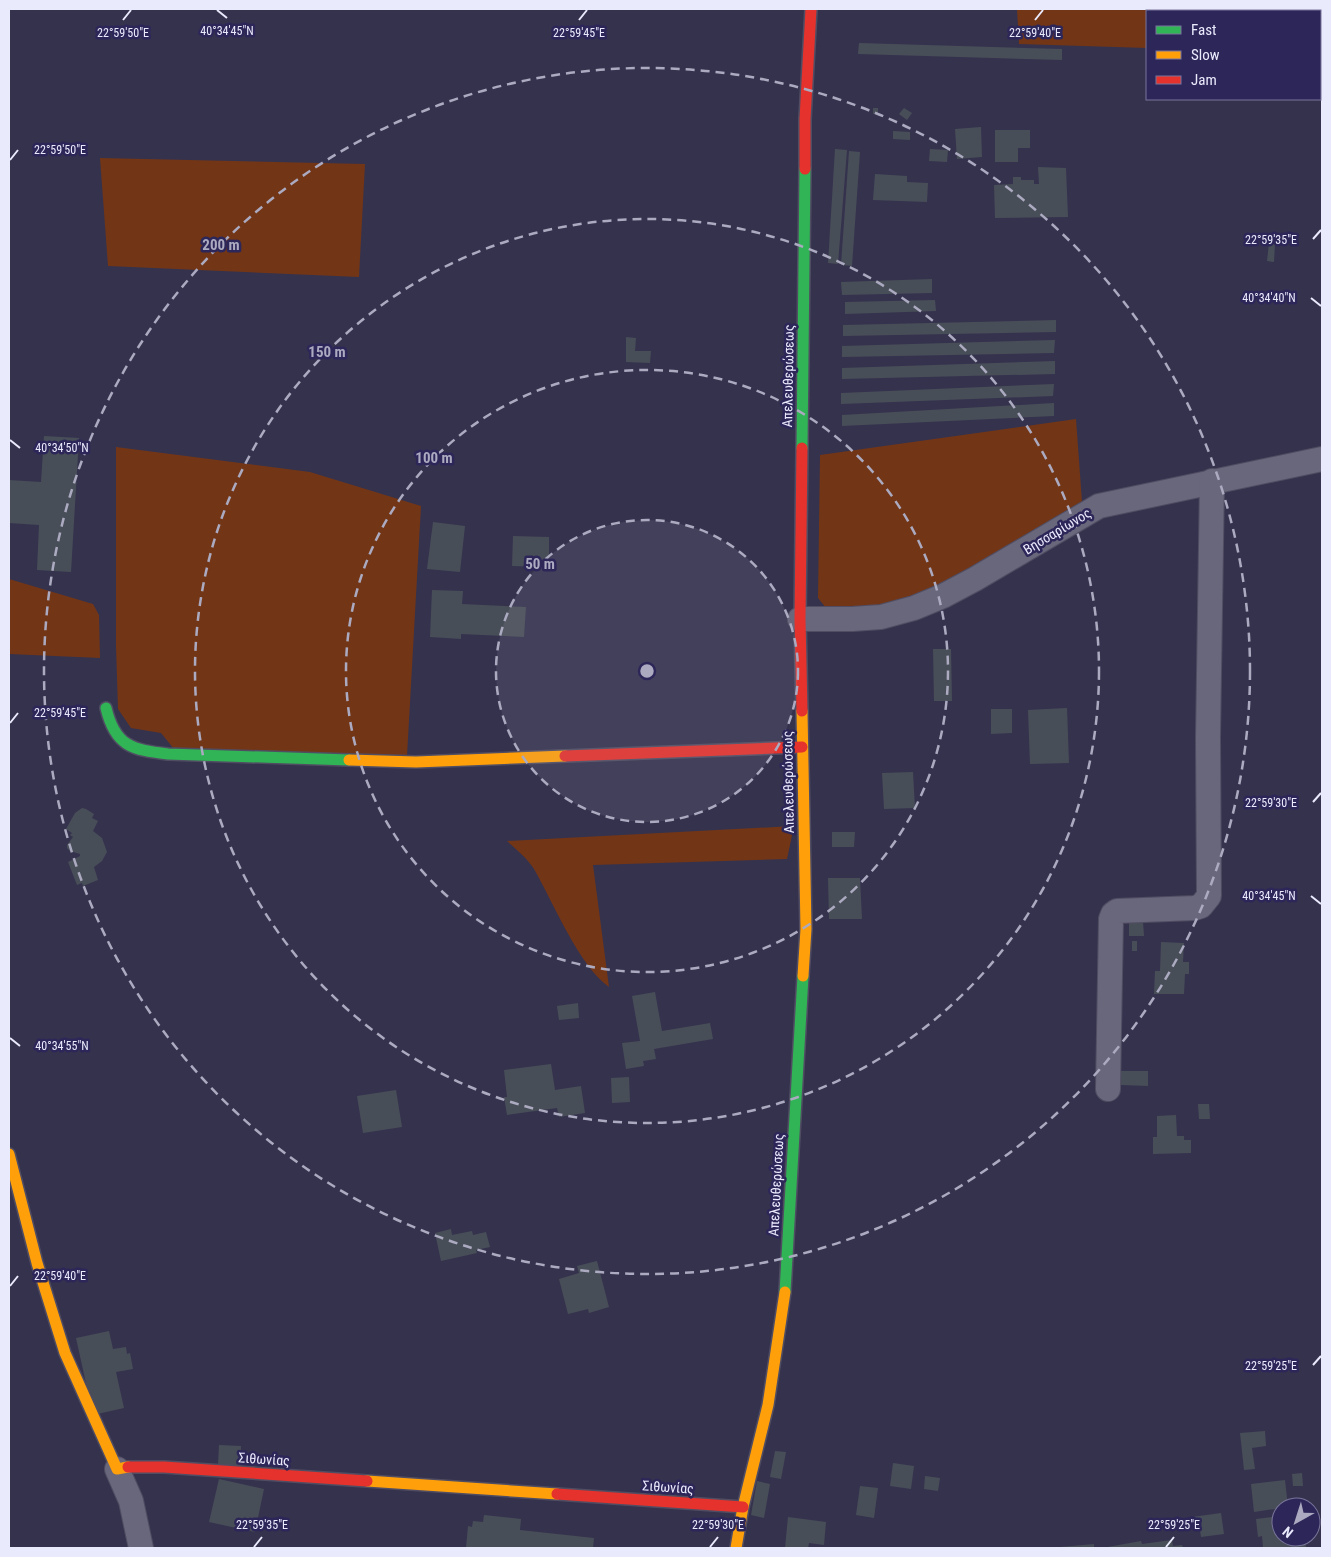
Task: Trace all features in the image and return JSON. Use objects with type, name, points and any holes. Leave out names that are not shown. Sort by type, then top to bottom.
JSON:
[{"type":"street","name":"Απελευθερώσεως","points":[[736,1548],[743,1507],[768,1405],[786,1285],[806,928],[800,619],[805,118],[811,9]]},
{"type":"street","name":"Βησσαρίωνος","points":[[800,619],[881,617],[914,608],[975,580],[1099,506],[1322,459]]},
{"type":"street","points":[[1108,1088],[1111,919],[1113,914],[1118,911],[1196,908],[1209,905],[1208,719],[1212,481]]},
{"type":"street","points":[[106,708],[110,725],[122,742],[144,752],[168,754],[416,762],[802,747]]},
{"type":"street","points":[[9,1154],[37,1263],[66,1353],[130,1502],[141,1548]]},
{"type":"street","name":"Σιθωνίας","points":[[117,1469],[164,1467],[743,1507]]},
{"type":"shaded area","points":[[1017,9],[1322,9],[1322,45],[1321,10],[1146,10],[1146,48],[1019,44]]},
{"type":"shaded area","points":[[100,158],[365,164],[359,277],[108,266]]},
{"type":"shaded area","points":[[1076,419],[1082,502],[1029,538],[942,588],[868,614],[826,608],[818,598],[820,455]]},
{"type":"shaded area","points":[[116,447],[310,472],[421,506],[407,756],[174,749],[161,733],[131,728],[118,709],[116,646]]},
{"type":"shaded area","points":[[9,579],[93,604],[99,615],[100,658],[9,654]]},
{"type":"shaded area","points":[[794,826],[787,859],[593,865],[609,987],[587,964],[577,949],[531,865],[507,841]]},
{"type":"building","points":[[859,43],[1062,49],[1062,60],[858,54]]},
{"type":"building","points":[[873,108],[878,108],[878,114],[873,114]]},
{"type":"building","points":[[904,108],[912,113],[907,120],[899,114]]},
{"type":"building","points":[[981,127],[982,157],[957,159],[955,129]]},
{"type":"building","points":[[995,130],[1030,130],[1030,148],[1018,148],[1018,162],[995,162]]},
{"type":"building","points":[[893,131],[910,132],[910,140],[893,139]]},
{"type":"building","points":[[835,149],[847,150],[838,264],[828,263]]},
{"type":"building","points":[[930,149],[948,150],[947,162],[929,161]]},
{"type":"building","points":[[849,151],[860,152],[852,266],[841,265]]},
{"type":"building","points":[[1038,167],[1066,168],[1068,217],[995,218],[994,185],[1013,184],[1013,177],[1021,177],[1021,180],[1034,180],[1034,184],[1039,184]]},
{"type":"building","points":[[875,174],[907,176],[907,182],[928,183],[927,202],[873,200]]},
{"type":"building","points":[[1269,243],[1275,243],[1274,262],[1267,261]]},
{"type":"building","points":[[932,279],[932,293],[842,295],[841,282]]},
{"type":"building","points":[[935,300],[936,311],[845,314],[845,302]]},
{"type":"building","points":[[1056,320],[1056,332],[843,336],[843,325]]},
{"type":"building","points":[[626,337],[636,338],[635,351],[651,351],[650,363],[626,362]]},
{"type":"building","points":[[1055,340],[1054,353],[842,357],[842,346]]},
{"type":"building","points":[[1055,361],[1055,374],[842,379],[842,368]]},
{"type":"building","points":[[1054,384],[1053,396],[841,404],[841,393]]},
{"type":"building","points":[[1054,403],[1054,416],[842,426],[842,415]]},
{"type":"building","points":[[44,436],[79,438],[71,572],[37,570],[39,525],[9,523],[9,480],[41,482]]},
{"type":"building","points":[[433,522],[465,526],[460,572],[427,569]]},
{"type":"building","points":[[513,536],[549,537],[549,567],[512,566]]},
{"type":"building","points":[[432,590],[463,591],[462,604],[526,607],[524,637],[461,634],[461,639],[430,637]]},
{"type":"building","points":[[933,649],[951,649],[952,701],[934,701]]},
{"type":"building","points":[[1067,708],[1069,763],[1030,764],[1028,710]]},
{"type":"building","points":[[991,709],[1012,709],[1012,733],[991,734]]},
{"type":"building","points":[[913,772],[915,808],[884,809],[882,773]]},
{"type":"building","points":[[82,808],[94,814],[92,818],[98,821],[93,831],[102,838],[107,852],[102,861],[94,867],[98,880],[83,886],[82,883],[77,885],[68,862],[80,856],[80,854],[67,848],[73,837],[70,835],[72,833],[66,829],[75,813]]},
{"type":"building","points":[[832,832],[855,832],[854,847],[832,847]]},
{"type":"building","points":[[828,878],[860,878],[862,919],[829,919]]},
{"type":"building","points":[[1129,921],[1143,921],[1144,936],[1129,936]]},
{"type":"building","points":[[1132,941],[1137,941],[1137,951],[1132,951]]},
{"type":"building","points":[[1161,942],[1184,943],[1183,962],[1189,962],[1189,974],[1185,974],[1184,994],[1154,994],[1155,971],[1160,971]]},
{"type":"building","points":[[655,992],[662,1031],[710,1023],[713,1039],[654,1049],[656,1059],[643,1061],[644,1066],[626,1069],[622,1043],[640,1041],[632,996]]},
{"type":"building","points":[[578,1003],[579,1018],[559,1020],[557,1006]]},
{"type":"building","points":[[551,1064],[555,1090],[581,1086],[585,1113],[559,1117],[557,1108],[507,1115],[504,1097],[507,1097],[504,1070]]},
{"type":"building","points":[[1121,1071],[1148,1071],[1148,1086],[1121,1085]]},
{"type":"building","points":[[629,1077],[630,1102],[612,1103],[611,1078]]},
{"type":"building","points":[[396,1090],[402,1127],[363,1133],[357,1096]]},
{"type":"building","points":[[1198,1104],[1209,1104],[1210,1119],[1199,1119]]},
{"type":"building","points":[[1176,1115],[1177,1136],[1184,1136],[1184,1140],[1191,1140],[1191,1153],[1153,1154],[1153,1137],[1157,1137],[1157,1116]]},
{"type":"building","points":[[451,1229],[452,1235],[472,1231],[473,1235],[486,1232],[490,1247],[476,1250],[477,1253],[441,1261],[435,1233]]},
{"type":"building","points":[[597,1261],[609,1307],[589,1313],[588,1309],[568,1314],[559,1279],[579,1273],[577,1266]]},
{"type":"building","points":[[109,1331],[113,1349],[126,1347],[127,1354],[130,1353],[133,1369],[116,1372],[124,1408],[93,1415],[76,1338]]},
{"type":"building","points":[[1265,1431],[1266,1446],[1252,1448],[1255,1469],[1244,1470],[1240,1433]]},
{"type":"building","points":[[219,1445],[241,1446],[240,1466],[218,1465]]},
{"type":"building","points":[[775,1451],[786,1452],[781,1479],[770,1477]]},
{"type":"building","points":[[893,1463],[914,1466],[911,1489],[890,1486]]},
{"type":"building","points":[[1302,1473],[1303,1486],[1293,1486],[1292,1474]]},
{"type":"building","points":[[925,1476],[940,1478],[938,1491],[924,1489]]},
{"type":"building","points":[[219,1479],[264,1489],[255,1532],[209,1522]]},
{"type":"building","points":[[1285,1480],[1287,1497],[1271,1497],[1271,1510],[1254,1512],[1251,1484]]},
{"type":"building","points":[[757,1481],[770,1484],[764,1518],[751,1515]]},
{"type":"building","points":[[860,1486],[878,1488],[874,1518],[856,1515]]},
{"type":"building","points":[[1221,1513],[1224,1534],[1201,1537],[1200,1530],[1194,1531],[1192,1517]]},
{"type":"building","points":[[484,1515],[521,1519],[520,1530],[594,1538],[593,1548],[466,1548],[468,1526],[472,1527],[473,1521],[483,1522]]},
{"type":"building","points":[[788,1517],[826,1522],[824,1545],[809,1543],[808,1548],[785,1548]]},
{"type":"building","points":[[1271,1517],[1271,1547],[1306,1548],[1263,1548],[1262,1536],[1258,1537],[1256,1519]]},
{"type":"building","points":[[1172,1540],[1173,1546],[1182,1545],[1183,1548],[1102,1548],[1141,1541],[1142,1544]]},
{"type":"building","points":[[1094,1544],[1094,1548],[1060,1548],[1060,1547]]},
{"type":"traffic: fast","points":[[802,448],[805,169]]},
{"type":"traffic: fast","points":[[106,708],[114,731],[120,738],[127,744],[144,750],[168,754],[349,760]]},
{"type":"traffic: fast","points":[[785,1292],[803,976]]},
{"type":"traffic: slow","points":[[802,711],[806,929],[803,976]]},
{"type":"traffic: slow","points":[[349,760],[416,762],[565,756]]},
{"type":"traffic: slow","points":[[9,1154],[37,1263],[65,1353],[117,1469],[128,1467]]},
{"type":"traffic: slow","points":[[736,1548],[743,1507],[768,1405],[785,1292]]},
{"type":"traffic: slow","points":[[367,1481],[557,1494]]},
{"type":"traffic: jam","points":[[805,169],[805,119],[811,9]]},
{"type":"traffic: jam","points":[[802,448],[800,619],[802,711]]},
{"type":"traffic: jam","points":[[565,756],[802,747]]},
{"type":"traffic: jam","points":[[128,1467],[164,1467],[367,1481]]},
{"type":"traffic: jam","points":[[557,1494],[743,1507]]}]
